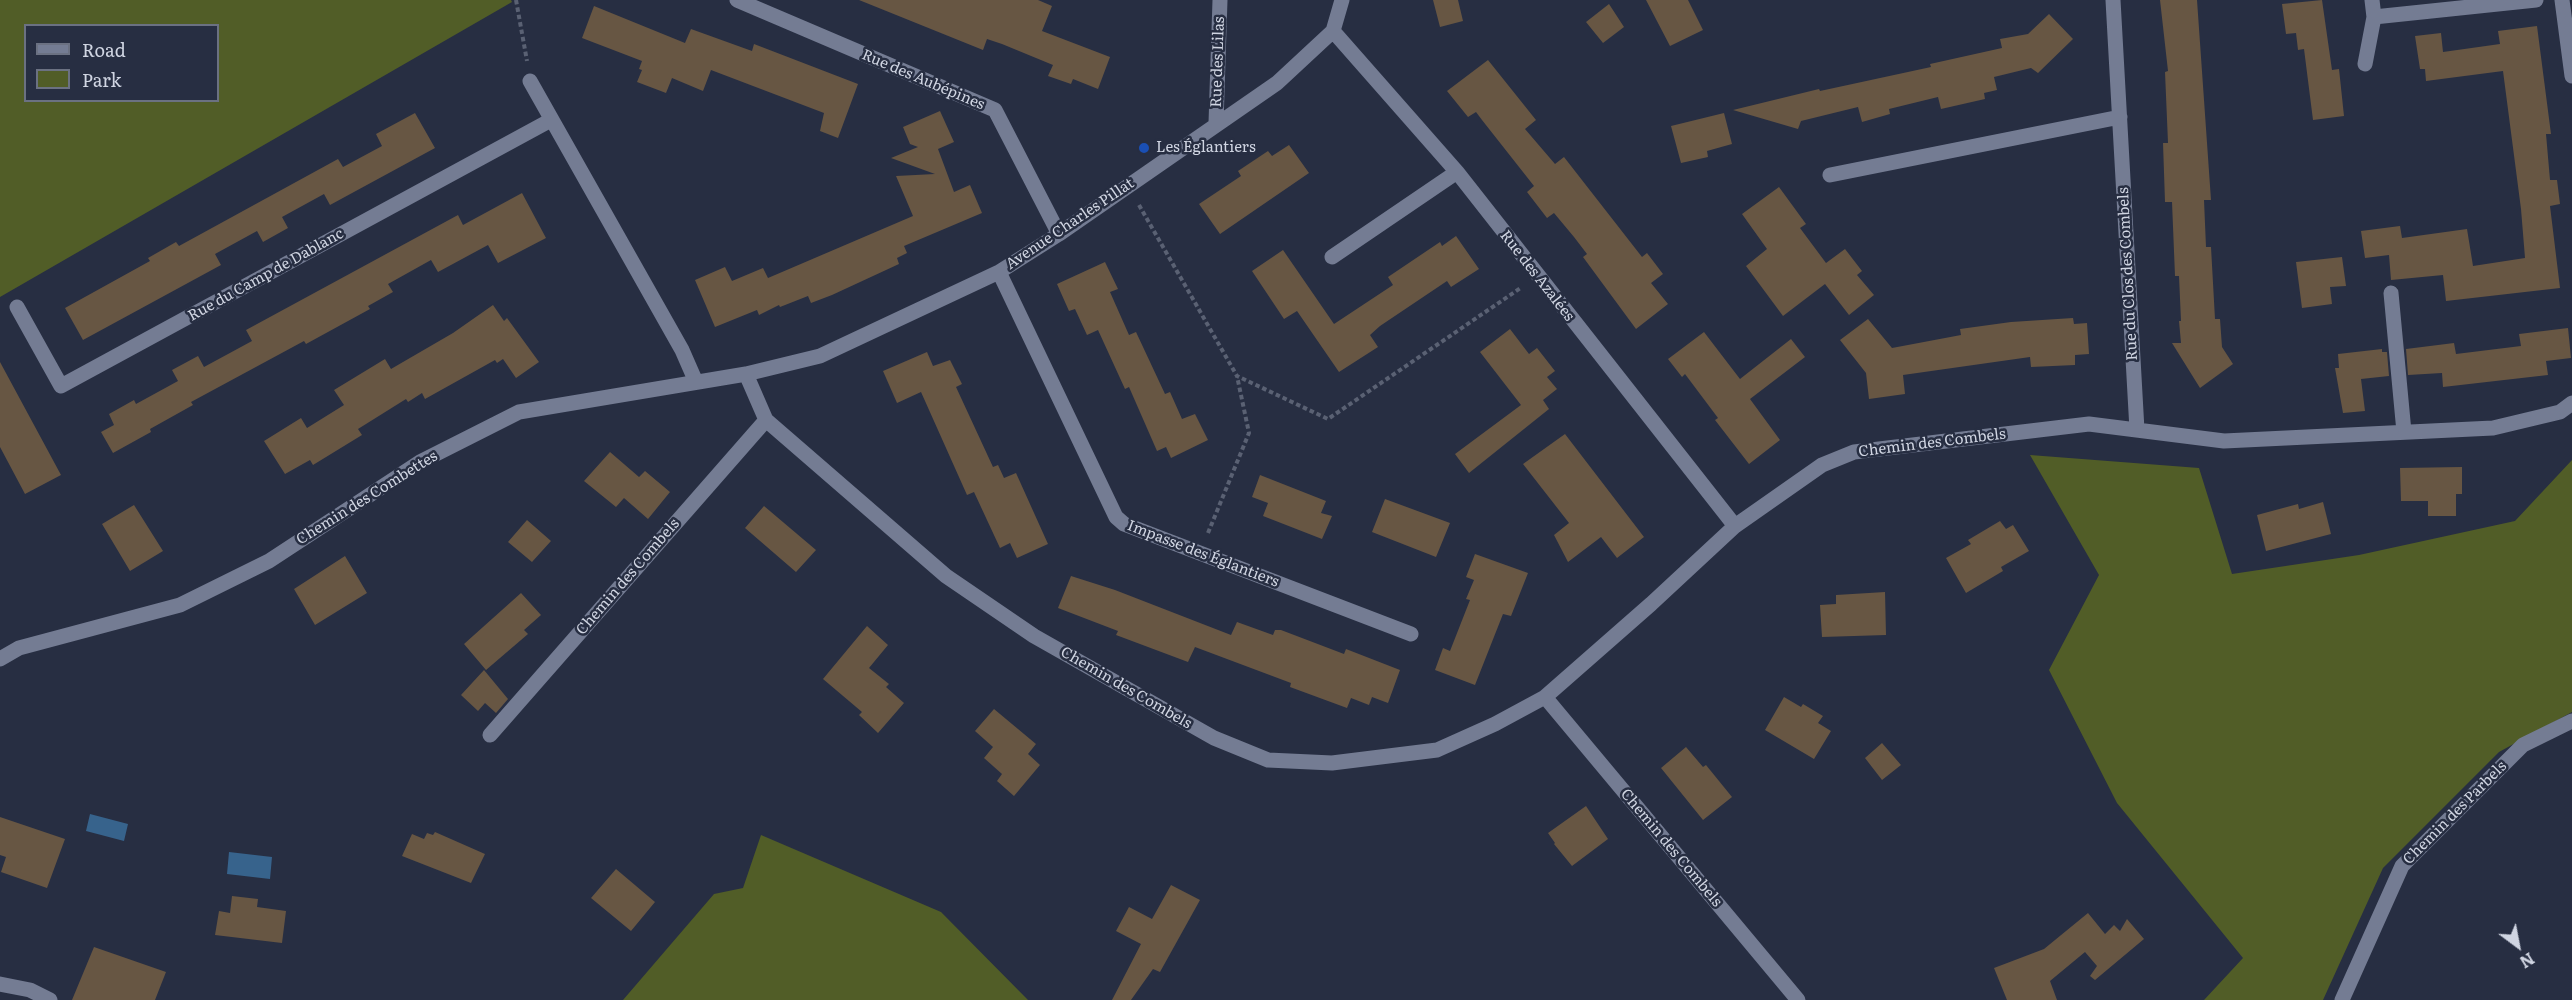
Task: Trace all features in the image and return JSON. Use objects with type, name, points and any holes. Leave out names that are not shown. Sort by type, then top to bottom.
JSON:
[{"type":"street","name":"Rue des Aubépines","points":[[737,0],[758,5],[995,110],[1059,234]]},
{"type":"street","name":"Rue des Lilas","points":[[1216,123],[1220,0]]},
{"type":"street","points":[[1333,31],[1342,0]]},
{"type":"street","name":"Rue du Clos des Combels","points":[[2113,0],[2137,430]]},
{"type":"street","points":[[2365,64],[2374,18],[2372,0]]},
{"type":"street","points":[[2374,18],[2536,0]]},
{"type":"street","points":[[2562,0],[2569,24],[2572,76]]},
{"type":"street","name":"Avenue Charles Pillat","points":[[746,374],[820,356],[999,272],[1059,234],[1216,123],[1277,83],[1333,31]]},
{"type":"street","name":"Rue des Azalées","points":[[1333,31],[1457,172],[1735,526]]},
{"type":"street","points":[[530,81],[682,350],[696,382]]},
{"type":"street","points":[[1830,175],[2120,117]]},
{"type":"street","name":"Rue du Camp de Dablanc","points":[[16,306],[61,386],[551,120]]},
{"type":"street","points":[[1332,257],[1457,172]]},
{"type":"street","name":"Impasse des Églantiers","points":[[999,272],[1116,517],[1124,525],[1411,634]]},
{"type":"street","points":[[2391,293],[2404,432]]},
{"type":"street","name":"Chemin des Combels","points":[[746,374],[766,420],[946,576],[1024,630],[1214,738],[1268,760],[1332,763],[1437,750],[1495,724],[1545,697],[1735,526],[1822,465],[1854,452],[2089,424],[2224,441],[2493,428],[2560,412],[2572,403]]},
{"type":"street","name":"Chemin des Combettes","points":[[0,659],[19,648],[180,605],[269,561],[420,462],[519,412],[746,374]]},
{"type":"street","name":"Chemin des Combels","points":[[490,735],[766,420]]},
{"type":"street","name":"Chemin des Combels","points":[[1545,697],[1798,1000]]},
{"type":"street","name":"Chemin des Parbels","points":[[2342,1000],[2402,866],[2523,745],[2572,721]]},
{"type":"street","points":[[0,984],[30,990],[50,1000]]},
{"type":"path","points":[[516,0],[530,81]]},
{"type":"path","points":[[1128,186],[1236,376],[1249,433],[1199,553]]},
{"type":"path","points":[[1236,376],[1328,419],[1538,277]]},
{"type":"green space","points":[[0,0],[511,0],[512,2],[0,297]]},
{"type":"green space","points":[[2030,455],[2199,468],[2232,574],[2359,555],[2515,521],[2572,460],[2572,712],[2499,752],[2383,868],[2323,1000],[2204,1000],[2243,958],[2117,803],[2049,670],[2099,575]]},
{"type":"green space","points":[[761,835],[941,912],[1028,1000],[623,1000],[714,894],[743,888]]},
{"type":"water","points":[[90,814],[128,824],[124,841],[86,831]]},
{"type":"water","points":[[229,852],[272,857],[270,879],[227,874]]},
{"type":"building","points":[[859,0],[1038,0],[1052,6],[1042,31],[1110,57],[1098,89],[1073,79],[1071,84],[1048,76],[1053,65],[1002,44],[987,39],[983,50]]},
{"type":"building","points":[[1433,0],[1458,0],[1463,21],[1440,27]]},
{"type":"building","points":[[1646,0],[1688,0],[1703,30],[1670,46]]},
{"type":"building","points":[[2160,0],[2197,0],[2211,200],[2204,200],[2206,247],[2211,247],[2215,319],[2220,319],[2222,347],[2233,364],[2200,388],[2172,343],[2181,343],[2179,321],[2181,321],[2179,276],[2175,276],[2172,202],[2165,202],[2163,143],[2168,143],[2165,72],[2168,71]]},
{"type":"building","points":[[2322,0],[2332,70],[2339,69],[2344,116],[2313,120],[2304,49],[2298,50],[2296,33],[2286,34],[2282,4]]},
{"type":"building","points":[[1609,4],[1624,27],[1603,43],[1586,22]]},
{"type":"building","points":[[594,6],[685,43],[691,29],[752,51],[754,44],[858,84],[838,138],[820,131],[824,113],[711,70],[703,91],[672,78],[666,93],[637,82],[642,70],[639,69],[642,61],[582,38]]},
{"type":"building","points":[[2049,14],[2073,39],[2038,73],[2031,68],[1994,77],[1997,90],[1984,93],[1985,99],[1941,109],[1938,97],[1889,109],[1890,114],[1862,122],[1858,107],[1801,121],[1798,129],[1733,110],[1819,89],[1820,91],[1931,67],[1930,64],[2002,48],[2000,39],[2028,34]]},
{"type":"building","points":[[2537,26],[2551,134],[2546,134],[2550,180],[2557,180],[2560,204],[2550,206],[2560,288],[2446,301],[2443,275],[2391,280],[2389,255],[2365,258],[2361,231],[2400,226],[2402,238],[2467,229],[2473,266],[2525,258],[2503,71],[2426,81],[2425,69],[2420,69],[2415,36],[2441,33],[2443,52],[2500,44],[2498,31]]},
{"type":"building","points":[[1488,60],[1536,120],[1525,129],[1555,164],[1564,157],[1642,257],[1647,253],[1663,274],[1651,283],[1668,304],[1636,329],[1583,257],[1587,254],[1574,237],[1554,213],[1547,218],[1527,192],[1534,186],[1476,112],[1468,117],[1447,91]]},
{"type":"building","points":[[940,111],[954,142],[938,149],[954,192],[970,185],[982,213],[904,246],[907,253],[897,258],[899,264],[832,295],[811,303],[808,296],[780,307],[779,305],[759,315],[757,310],[715,327],[695,280],[725,267],[732,281],[763,268],[768,278],[913,216],[896,176],[935,174],[891,158],[918,147],[910,144],[903,127]]},
{"type":"building","points":[[415,113],[435,148],[330,205],[324,194],[282,217],[288,228],[263,242],[257,231],[215,254],[221,265],[83,340],[65,308],[150,261],[148,258],[176,242],[179,246],[338,159],[343,167],[382,146],[376,134]]},
{"type":"building","points":[[1724,113],[1732,144],[1707,151],[1708,157],[1681,163],[1671,126]]},
{"type":"building","points":[[1289,145],[1309,173],[1220,234],[1199,204],[1241,176],[1238,171],[1268,151],[1272,156]]},
{"type":"building","points":[[1779,187],[1806,224],[1800,228],[1826,263],[1845,249],[1862,271],[1857,275],[1874,295],[1849,315],[1825,284],[1783,316],[1746,266],[1767,249],[1742,214]]},
{"type":"building","points":[[522,193],[546,238],[498,263],[488,245],[438,272],[431,260],[388,284],[393,292],[368,306],[370,309],[306,344],[304,341],[191,402],[193,405],[113,453],[101,432],[114,425],[109,414],[134,400],[136,404],[178,381],[172,370],[198,356],[204,367],[252,341],[246,330],[458,215],[463,225]]},
{"type":"building","points":[[1456,236],[1479,269],[1451,287],[1447,281],[1380,326],[1370,335],[1378,347],[1339,372],[1297,311],[1284,319],[1252,271],[1283,250],[1334,324],[1393,285],[1388,277],[1440,242],[1442,246]]},
{"type":"building","points":[[2342,257],[2346,286],[2330,287],[2332,304],[2302,308],[2296,262]]},
{"type":"building","points":[[1105,262],[1118,289],[1110,292],[1129,335],[1136,332],[1165,394],[1170,392],[1182,419],[1195,414],[1208,440],[1171,458],[1166,447],[1157,451],[1129,387],[1125,389],[1098,330],[1087,335],[1075,309],[1069,311],[1057,284]]},
{"type":"building","points":[[493,305],[504,321],[507,318],[539,362],[516,378],[503,359],[497,363],[495,360],[425,399],[422,393],[408,402],[406,399],[358,429],[362,435],[313,465],[310,460],[285,474],[264,441],[301,418],[307,428],[344,405],[334,390],[385,359],[391,369],[453,333]]},
{"type":"building","points":[[2073,318],[2074,324],[2087,323],[2089,354],[2075,355],[2075,365],[2031,367],[2030,357],[1903,375],[1905,394],[1869,399],[1866,373],[1840,340],[1868,319],[1892,348],[1961,335],[1960,329],[2011,322]]},
{"type":"building","points":[[2568,328],[2571,358],[2546,361],[2548,375],[2443,387],[2442,373],[2408,375],[2406,349],[2454,343],[2456,354],[2521,346],[2519,334]]},
{"type":"building","points":[[1510,329],[1529,354],[1537,348],[1555,371],[1547,377],[1557,389],[1543,400],[1549,409],[1469,473],[1455,454],[1521,405],[1480,352]]},
{"type":"building","points":[[1704,332],[1740,379],[1791,339],[1805,357],[1750,399],[1780,440],[1749,464],[1715,420],[1718,418],[1685,374],[1682,377],[1668,359]]},
{"type":"building","points":[[2382,349],[2382,352],[2387,352],[2389,376],[2361,379],[2365,411],[2343,413],[2335,368],[2339,368],[2338,354]]},
{"type":"building","points":[[927,352],[933,366],[950,360],[962,384],[956,387],[993,467],[998,465],[1004,478],[1016,473],[1048,544],[1017,558],[1010,543],[1000,548],[974,492],[967,495],[921,392],[897,403],[883,371]]},
{"type":"building","points":[[0,362],[61,475],[25,494],[0,447]]},
{"type":"building","points":[[1565,434],[1644,537],[1617,558],[1601,537],[1568,562],[1554,535],[1569,523],[1523,464]]},
{"type":"building","points":[[610,452],[639,477],[645,471],[670,492],[648,519],[624,498],[616,507],[584,481]]},
{"type":"building","points":[[2462,467],[2462,494],[2456,494],[2456,516],[2428,516],[2428,501],[2401,501],[2400,468]]},
{"type":"building","points":[[1260,475],[1326,501],[1321,513],[1332,516],[1322,539],[1263,516],[1268,503],[1252,497]]},
{"type":"building","points":[[1385,499],[1450,523],[1436,557],[1372,532]]},
{"type":"building","points":[[2323,502],[2331,534],[2266,551],[2257,515],[2298,504],[2299,509]]},
{"type":"building","points":[[134,505],[163,551],[130,571],[102,524]]},
{"type":"building","points":[[764,506],[816,550],[796,572],[745,528]]},
{"type":"building","points":[[527,520],[551,541],[532,562],[508,542]]},
{"type":"building","points":[[2000,521],[2006,529],[2013,525],[2029,551],[2001,567],[2003,571],[1966,593],[1946,558],[1971,544],[1968,540]]},
{"type":"building","points":[[1475,554],[1528,573],[1511,616],[1503,614],[1475,685],[1435,670],[1443,648],[1450,651],[1470,600],[1466,599],[1474,580],[1466,577]]},
{"type":"building","points":[[345,556],[367,593],[315,625],[294,589]]},
{"type":"building","points":[[1071,576],[1115,590],[1231,635],[1237,622],[1273,635],[1275,630],[1281,630],[1344,654],[1346,649],[1400,670],[1388,703],[1372,697],[1369,705],[1351,698],[1347,708],[1290,687],[1291,683],[1195,647],[1188,662],[1116,635],[1118,631],[1058,608]]},
{"type":"building","points":[[1885,592],[1886,635],[1822,637],[1820,605],[1836,604],[1836,595]]},
{"type":"building","points":[[521,593],[541,615],[524,630],[528,634],[486,670],[464,644]]},
{"type":"building","points":[[867,626],[888,645],[869,668],[889,684],[886,687],[904,703],[878,733],[859,715],[862,712],[823,679]]},
{"type":"building","points":[[484,670],[508,699],[496,713],[485,703],[478,711],[461,695]]},
{"type":"building","points":[[1784,697],[1801,707],[1803,704],[1823,716],[1818,723],[1831,731],[1814,759],[1765,730]]},
{"type":"building","points":[[994,709],[1036,744],[1028,754],[1040,765],[1014,796],[997,781],[1002,774],[984,758],[993,747],[975,731]]},
{"type":"building","points":[[1882,743],[1901,765],[1882,780],[1865,758]]},
{"type":"building","points":[[1686,747],[1703,767],[1706,765],[1732,797],[1703,820],[1661,768]]},
{"type":"building","points":[[1586,806],[1608,839],[1572,866],[1548,833]]},
{"type":"building","points":[[0,817],[65,839],[47,888],[1,872],[6,857],[0,855]]},
{"type":"building","points":[[435,832],[485,854],[471,883],[402,856],[412,834],[424,839],[427,833],[433,835]]},
{"type":"building","points":[[616,869],[655,902],[631,931],[591,898]]},
{"type":"building","points":[[1171,885],[1200,900],[1160,972],[1153,969],[1131,1000],[1112,1000],[1141,944],[1116,931],[1129,907],[1152,919]]},
{"type":"building","points":[[232,896],[258,899],[257,907],[286,911],[282,943],[215,935],[219,911],[230,913]]},
{"type":"building","points":[[2088,913],[2105,934],[2114,925],[2120,931],[2127,919],[2144,939],[2095,980],[2090,976],[2097,966],[2085,952],[2050,981],[2057,1000],[2007,1000],[1994,968],[2044,949]]},
{"type":"building","points":[[94,947],[166,972],[155,1000],[72,1000]]},
{"type":"place","name":"Les Églantiers","points":[[1144,148]]}]
